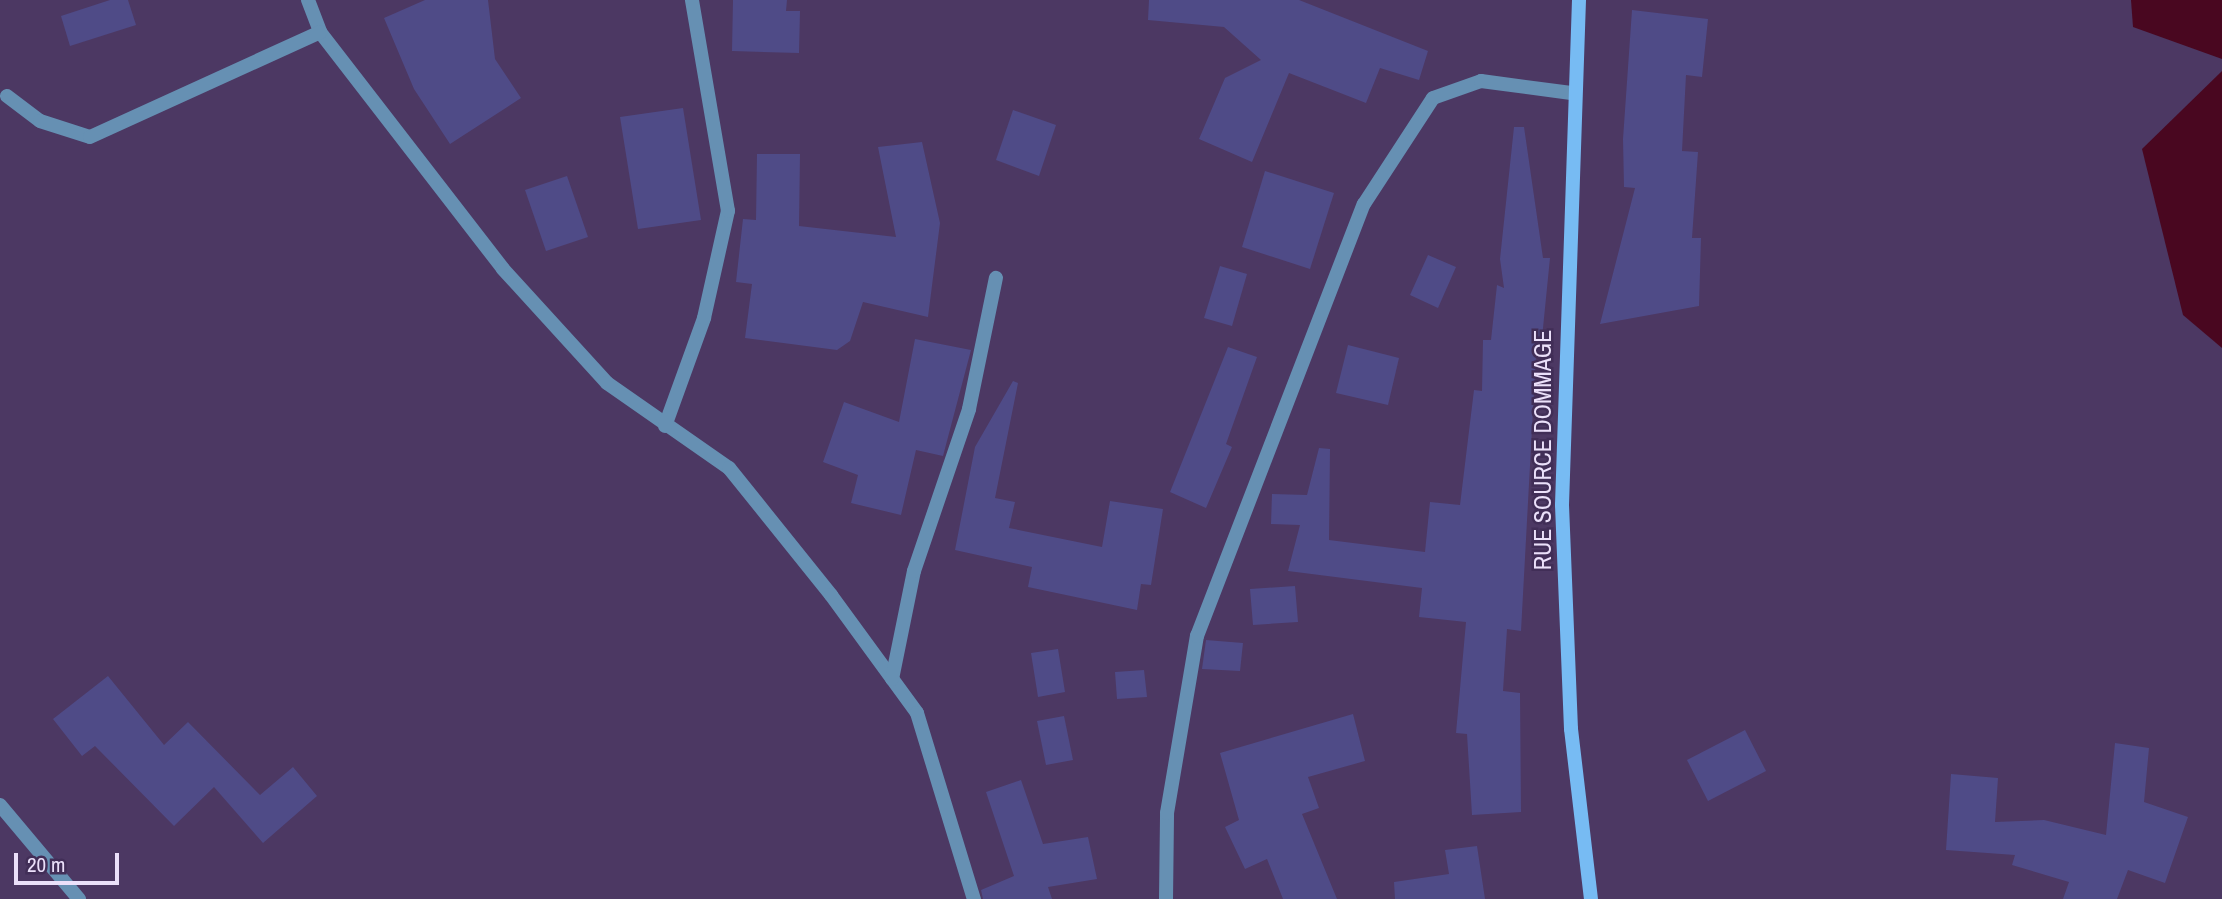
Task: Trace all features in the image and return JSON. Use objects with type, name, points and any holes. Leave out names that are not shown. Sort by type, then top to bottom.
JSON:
[{"type":"main road","name":"RUE SOURCE DOMMAGE","points":[[1579,0],[1571,93],[1562,505],[1571,729],[1591,899]]},
{"type":"street","points":[[308,0],[320,32],[503,269],[607,383],[665,426],[729,468],[892,679],[917,713],[974,899]]},
{"type":"street","points":[[665,426],[704,318],[728,211],[692,0]]},
{"type":"street","points":[[6,96],[40,121],[90,137],[320,32]]},
{"type":"street","points":[[1166,899],[1167,813],[1197,636],[1364,204],[1433,98],[1481,81],[1571,93]]},
{"type":"street","points":[[892,679],[914,571],[969,408],[996,278]]},
{"type":"street","points":[[0,805],[79,899]]},
{"type":"shaded area","points":[[2131,0],[2222,0],[2222,59],[2133,27]]},
{"type":"shaded area","points":[[2222,71],[2222,348],[2183,315],[2142,149]]},
{"type":"building","points":[[110,0],[128,0],[136,25],[70,46],[61,16]]},
{"type":"building","points":[[425,0],[488,0],[495,59],[521,98],[450,144],[414,89],[384,18]]},
{"type":"building","points":[[733,0],[787,0],[786,11],[800,11],[799,53],[732,51]]},
{"type":"building","points":[[1149,0],[1299,0],[1428,51],[1419,80],[1380,68],[1366,103],[1289,73],[1252,162],[1199,139],[1225,78],[1261,60],[1224,27],[1148,20]]},
{"type":"building","points":[[1632,10],[1708,19],[1702,77],[1686,75],[1682,151],[1698,152],[1692,238],[1701,238],[1699,306],[1600,324],[1635,188],[1624,187],[1623,139]]},
{"type":"building","points":[[683,108],[701,220],[638,229],[620,117]]},
{"type":"building","points":[[1013,110],[1056,125],[1039,176],[996,160]]},
{"type":"building","points":[[1514,127],[1524,127],[1543,258],[1550,258],[1542,338],[1537,337],[1521,631],[1507,629],[1503,691],[1520,693],[1521,812],[1472,815],[1467,734],[1456,733],[1466,622],[1419,617],[1422,588],[1288,571],[1300,525],[1271,524],[1272,494],[1307,495],[1319,448],[1330,449],[1329,540],[1425,552],[1430,502],[1460,505],[1474,390],[1482,391],[1483,340],[1491,340],[1497,285],[1504,288],[1500,259]]},
{"type":"building","points":[[922,142],[940,223],[928,317],[863,302],[850,341],[837,350],[745,338],[752,284],[736,282],[743,219],[756,220],[757,154],[800,154],[799,226],[896,237],[878,147]]},
{"type":"building","points":[[1265,171],[1334,193],[1310,269],[1242,247]]},
{"type":"building","points":[[567,176],[588,237],[546,251],[525,190]]},
{"type":"building","points":[[1428,255],[1456,267],[1438,308],[1410,295]]},
{"type":"building","points":[[1220,266],[1247,274],[1232,326],[1204,318]]},
{"type":"building","points":[[915,339],[971,350],[943,456],[916,450],[901,515],[851,503],[858,475],[823,462],[844,402],[899,422]]},
{"type":"building","points":[[1348,345],[1399,358],[1388,405],[1336,393]]},
{"type":"building","points":[[1228,347],[1257,357],[1226,444],[1232,447],[1206,508],[1170,492]]},
{"type":"building","points":[[1013,381],[1018,383],[995,498],[1015,502],[1009,528],[1102,547],[1110,501],[1163,509],[1151,585],[1141,584],[1137,610],[1028,587],[1032,567],[955,550],[975,447]]},
{"type":"building","points":[[1295,586],[1298,622],[1253,625],[1250,589]]},
{"type":"building","points":[[1206,640],[1243,643],[1240,671],[1202,669]]},
{"type":"building","points":[[1058,649],[1065,692],[1038,697],[1031,653]]},
{"type":"building","points":[[1144,670],[1147,697],[1117,699],[1115,672]]},
{"type":"building","points":[[108,676],[164,745],[188,722],[260,795],[293,767],[317,796],[263,843],[214,787],[174,826],[95,746],[82,756],[53,719]]},
{"type":"building","points":[[1353,714],[1365,761],[1308,777],[1319,808],[1302,814],[1337,899],[1283,899],[1267,859],[1245,869],[1225,827],[1239,820],[1220,753]]},
{"type":"building","points":[[1064,716],[1073,760],[1046,765],[1037,721]]},
{"type":"building","points":[[1745,730],[1766,771],[1708,801],[1687,760]]},
{"type":"building","points":[[2115,743],[2149,748],[2144,802],[2188,817],[2165,883],[2128,870],[2117,899],[2063,899],[2069,882],[2012,865],[2015,855],[1946,850],[1951,774],[1998,778],[1995,822],[2044,820],[2106,835]]},
{"type":"building","points":[[1021,780],[1043,844],[1088,837],[1097,879],[1048,887],[1052,899],[983,899],[981,890],[1014,876],[986,792]]},
{"type":"building","points":[[1477,846],[1485,899],[1395,899],[1394,882],[1449,874],[1445,850]]}]
